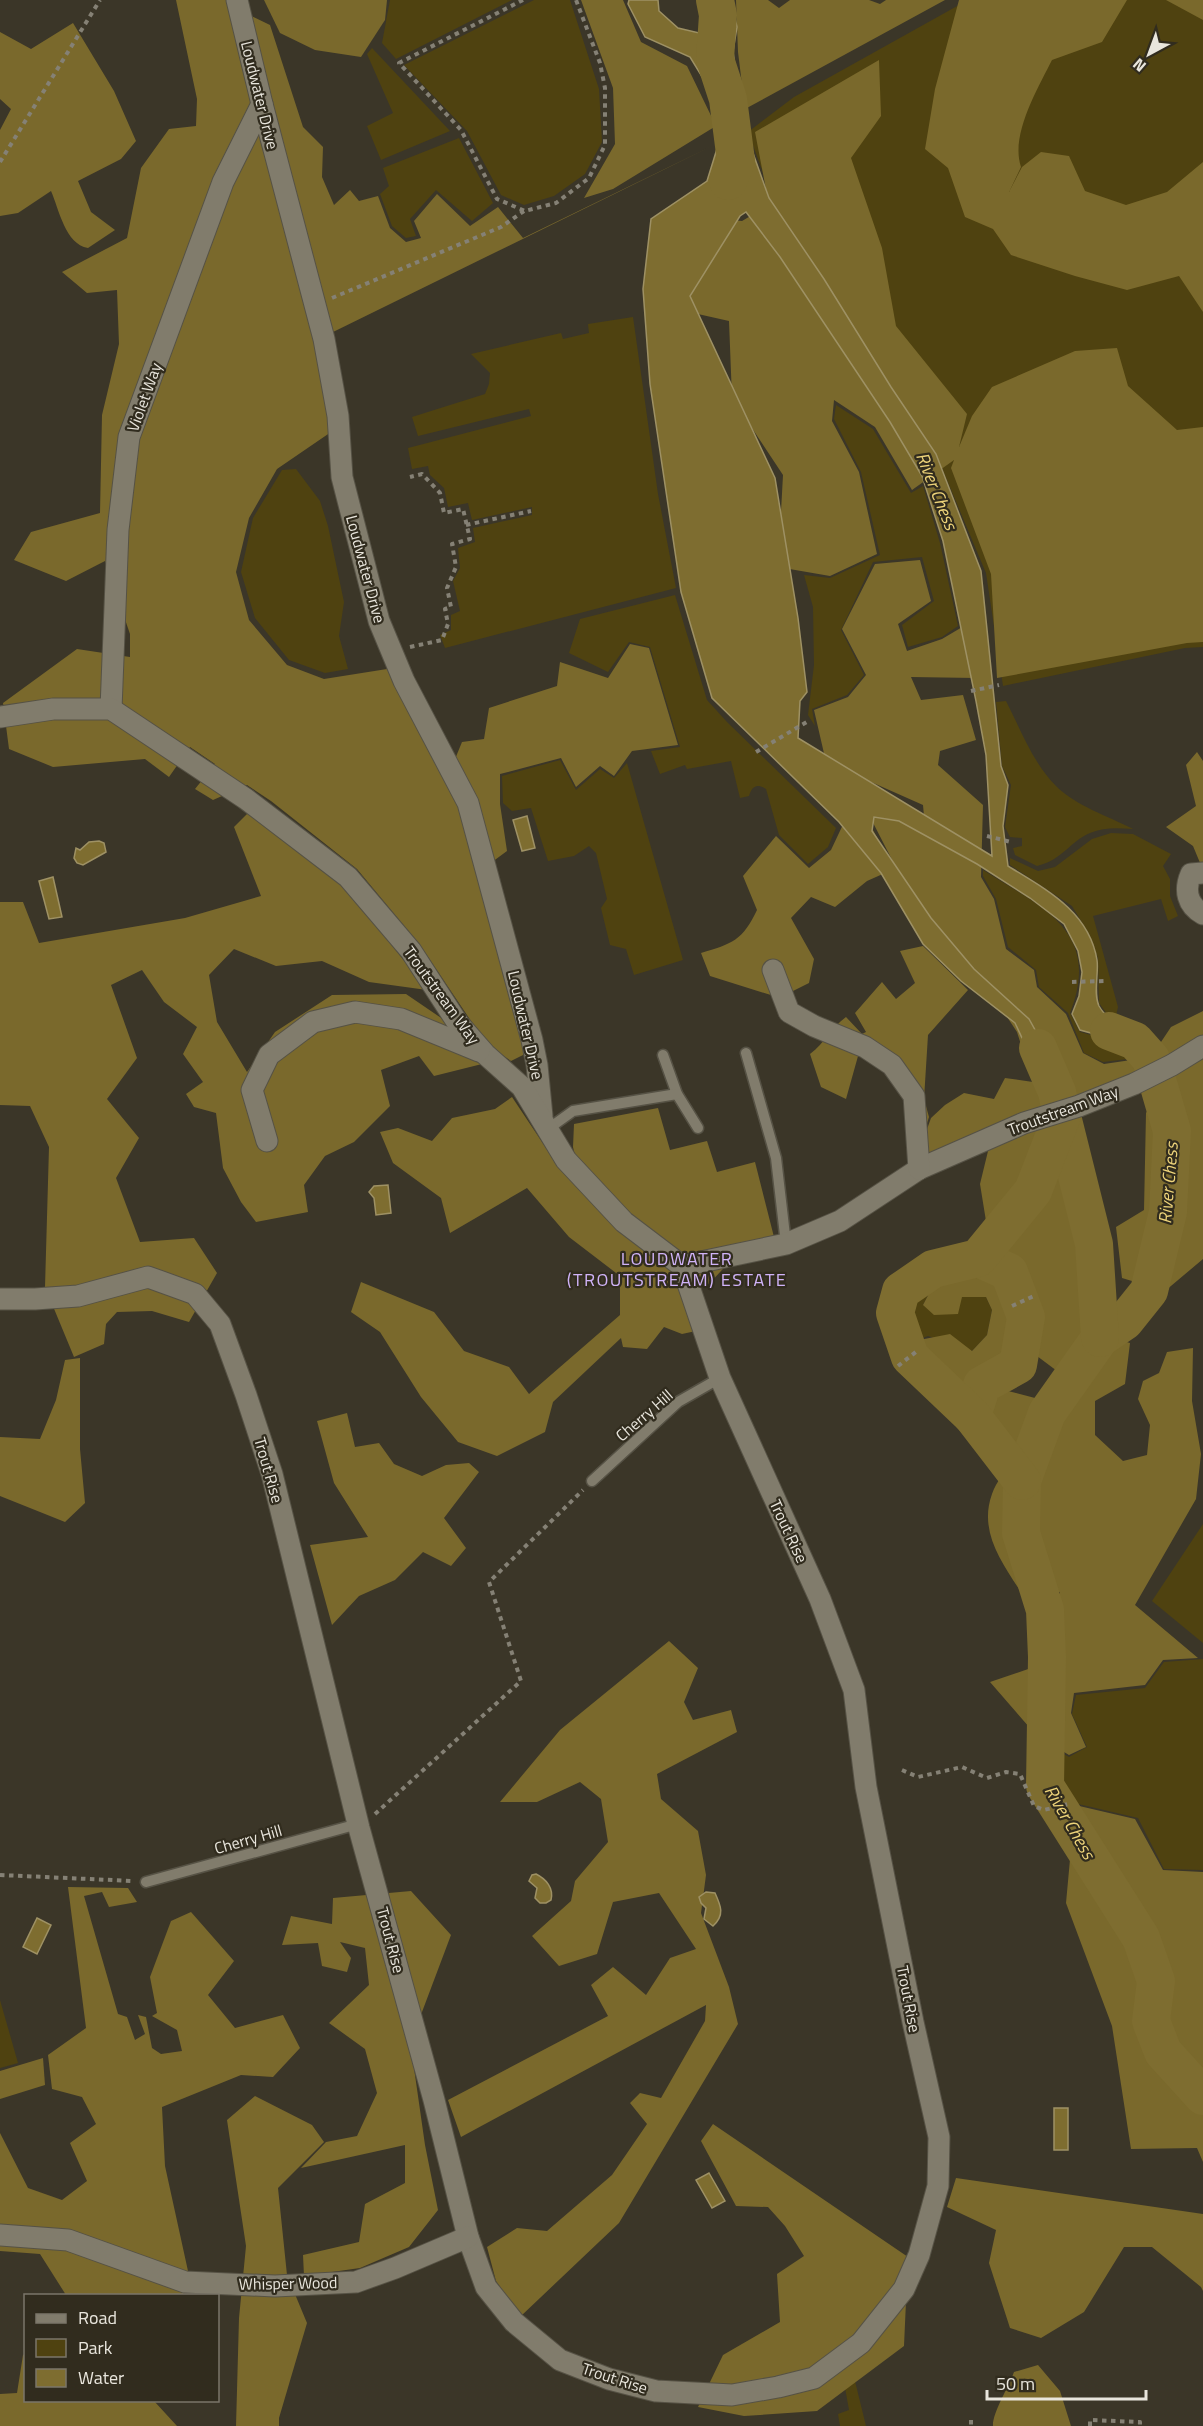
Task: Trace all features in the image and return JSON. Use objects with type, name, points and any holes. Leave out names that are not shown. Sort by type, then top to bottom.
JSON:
[{"type":"street","name":"Loudwater Drive","points":[[237,0],[324,339],[338,416],[342,477],[379,621],[404,681],[468,803],[532,1040],[545,1125]]},
{"type":"street","name":"Violet Way","points":[[111,709],[118,530],[129,437],[223,182],[262,104]]},
{"type":"street","points":[[0,717],[53,710],[111,709]]},
{"type":"street","name":"Troutstream Way","points":[[111,709],[246,799],[348,877],[411,951],[457,1022],[485,1054],[522,1087],[566,1160],[624,1222],[682,1266],[786,1244],[840,1221],[919,1169],[1024,1123],[1079,1106],[1134,1084],[1203,1046]]},
{"type":"street","points":[[1203,873],[1191,874],[1187,884],[1187,896],[1195,909],[1203,914]]},
{"type":"street","points":[[773,970],[789,1012],[814,1026],[865,1047],[892,1065],[914,1096],[919,1169]]},
{"type":"street","points":[[267,1141],[252,1090],[269,1055],[313,1022],[355,1011],[401,1019],[485,1054]]},
{"type":"street","name":"Trout Rise","points":[[0,1299],[78,1296],[147,1277],[195,1294],[220,1324],[272,1474],[359,1826],[434,2100],[468,2237],[486,2287],[514,2322],[560,2360],[609,2379],[656,2391],[732,2396],[814,2378],[861,2343],[904,2289],[919,2255],[938,2186],[939,2137],[913,2022],[866,1787],[854,1690],[820,1599],[720,1378],[682,1266]]},
{"type":"street","name":"Whisper Wood","points":[[0,2235],[68,2240],[185,2282],[275,2286],[356,2282],[468,2237]]},
{"type":"lane","points":[[746,1053],[776,1158],[786,1244]]},
{"type":"lane","points":[[663,1055],[677,1094],[698,1128]]},
{"type":"lane","points":[[545,1125],[573,1111],[677,1094]]},
{"type":"lane","name":"Cherry Hill","points":[[592,1481],[678,1402],[720,1378]]},
{"type":"lane","name":"Cherry Hill","points":[[146,1882],[359,1826]]},
{"type":"path","points":[[0,162],[100,0]]},
{"type":"path","points":[[523,0],[399,63],[461,130],[497,199],[525,211]]},
{"type":"path","points":[[315,306],[501,227],[525,211],[556,203],[589,178],[605,145],[605,88],[600,63],[576,0]]},
{"type":"path","points":[[392,652],[442,639],[448,624],[445,609],[451,607],[447,588],[456,567],[452,544],[470,539],[463,509],[444,513],[440,493],[422,474],[410,477]]},
{"type":"path","points":[[466,525],[531,511]]},
{"type":"path","points":[[971,692],[999,685]]},
{"type":"path","points":[[756,752],[810,720]]},
{"type":"path","points":[[987,836],[1011,842]]},
{"type":"path","points":[[1072,982],[1106,981]]},
{"type":"path","points":[[1012,1306],[1034,1296]]},
{"type":"path","points":[[898,1366],[916,1351]]},
{"type":"path","points":[[359,1826],[521,1681],[489,1582],[592,1481]]},
{"type":"path","points":[[902,1770],[918,1777],[962,1767],[987,1778],[1006,1772],[1020,1774],[1034,1806],[1044,1810],[1068,1804]]},
{"type":"path","points":[[0,1875],[146,1882]]},
{"type":"path","points":[[971,2420],[971,2426]]},
{"type":"path","points":[[1090,2426],[1090,2420],[1140,2422],[1140,2426]]},
{"type":"green space","points":[[390,0],[512,0],[396,59],[382,43]]},
{"type":"green space","points":[[534,0],[570,0],[599,89],[602,142],[585,174],[554,196],[524,205],[501,195],[467,131],[404,65]]},
{"type":"green space","points":[[968,0],[1203,0],[1203,647],[1185,648],[1003,686],[986,573],[936,454],[772,197],[748,132],[794,97]]},
{"type":"green space","points":[[372,48],[450,131],[381,160],[367,126],[393,113],[367,54]]},
{"type":"green space","points":[[459,138],[493,203],[472,221],[436,190],[410,219],[416,236],[406,238],[392,226],[380,194],[389,186],[383,168]]},
{"type":"green space","points":[[633,317],[658,494],[676,588],[445,648],[440,635],[451,630],[451,615],[460,611],[453,581],[460,568],[458,548],[475,542],[473,528],[532,515],[532,507],[472,520],[468,503],[448,507],[444,488],[430,475],[428,466],[412,469],[408,448],[531,416],[529,409],[418,436],[412,417],[485,394],[490,373],[471,354],[561,333],[563,339],[589,333],[588,324]]},
{"type":"green space","points":[[836,405],[873,429],[911,493],[923,486],[940,543],[958,626],[942,637],[908,647],[902,625],[934,601],[922,557],[873,562],[841,630],[864,675],[847,695],[812,709],[815,726],[808,715],[814,665],[813,607],[804,575],[830,578],[880,555],[861,472],[834,419]]},
{"type":"green space","points":[[296,469],[320,501],[328,526],[344,602],[339,636],[348,669],[325,673],[289,660],[255,618],[241,572],[253,518],[282,470]]},
{"type":"green space","points":[[675,595],[707,700],[836,828],[828,847],[808,864],[779,835],[766,789],[755,786],[749,796],[740,798],[731,761],[687,769],[685,765],[660,774],[651,751],[680,747],[650,647],[629,642],[608,672],[569,653],[580,619]]},
{"type":"green space","points":[[1006,701],[1034,757],[1056,786],[1083,805],[1133,829],[1116,828],[1095,831],[1077,841],[1054,859],[1037,866],[1015,855],[1013,848],[1022,846],[1022,838],[1010,837],[1005,827],[1011,785],[1002,766],[996,702]]},
{"type":"green space","points":[[560,760],[576,790],[600,769],[614,778],[627,763],[683,960],[634,975],[626,949],[610,945],[601,908],[607,899],[596,853],[589,846],[574,856],[548,861],[531,808],[512,811],[503,803],[502,776]]},
{"type":"green space","points":[[1111,833],[1133,834],[1171,854],[1163,866],[1170,879],[1170,896],[1178,916],[1168,921],[1161,899],[1093,916],[1118,1007],[1115,1020],[1099,1003],[1098,958],[1090,936],[1072,906],[1010,865],[1010,858],[1038,871],[1055,867],[1092,839]]},
{"type":"green space","points":[[983,870],[1045,910],[1061,925],[1072,942],[1078,961],[1078,985],[1070,1013],[1080,1032],[1120,1043],[1136,1058],[1103,1062],[1084,1053],[1068,1013],[1039,987],[1036,970],[1008,947],[996,899],[983,876]]},
{"type":"green space","points":[[939,1274],[923,1305],[962,1297],[986,1297],[992,1310],[987,1335],[972,1351],[928,1336],[914,1341],[905,1314],[908,1297]]},
{"type":"green space","points":[[1203,1524],[1203,1643],[1152,1601]]},
{"type":"green space","points":[[1203,1659],[1203,1870],[1164,1869],[1138,1818],[1074,1803],[1063,1810],[1055,1797],[1058,1751],[1069,1757],[1087,1747],[1072,1714],[1076,1695],[1145,1688],[1164,1662]]},
{"type":"green space","points":[[0,2000],[18,2063],[0,2068]]},
{"type":"green space","points":[[854,2377],[866,2426],[840,2426],[838,2414],[849,2410],[844,2382]]},
{"type":"shaded area","points":[[176,0],[226,0],[318,345],[334,430],[277,469],[249,518],[236,572],[249,620],[287,665],[324,679],[387,669],[461,807],[524,1041],[523,1055],[511,1061],[492,1048],[420,945],[357,869],[271,801],[247,785],[213,800],[195,789],[215,764],[190,747],[169,777],[145,759],[53,767],[9,749],[3,703],[77,649],[130,657],[130,634],[105,561],[66,581],[14,560],[31,532],[100,513],[102,415],[119,344],[117,290],[87,293],[62,272],[127,238],[141,168],[169,129],[196,126],[197,99]]},
{"type":"shaded area","points":[[264,0],[387,0],[385,20],[361,57],[315,50],[280,33]]},
{"type":"shaded area","points":[[581,0],[623,0],[641,42],[687,66],[716,126],[613,189],[584,198],[615,144],[613,88]]},
{"type":"shaded area","points":[[736,0],[768,0],[779,8],[790,0],[869,0],[880,4],[886,0],[945,0],[745,109],[738,52]]},
{"type":"shaded area","points":[[959,0],[1127,0],[1102,42],[1052,60],[1022,126],[1019,141],[1021,167],[1009,192],[1022,167],[1041,152],[1069,156],[1085,191],[1126,205],[1167,192],[1203,162],[1203,312],[1179,276],[1127,290],[1075,276],[1011,255],[993,229],[965,217],[948,168],[925,149],[935,89]]},
{"type":"shaded area","points":[[1166,0],[1203,0],[1203,20]]},
{"type":"shaded area","points":[[233,7],[270,25],[303,127],[323,147],[322,177],[334,205],[350,190],[359,201],[378,196],[390,228],[406,242],[421,238],[414,221],[437,194],[470,226],[498,207],[523,238],[712,146],[329,334]]},
{"type":"shaded area","points":[[73,23],[114,91],[136,141],[121,159],[78,181],[91,212],[115,230],[88,248],[80,245],[68,233],[51,191],[18,213],[0,216],[0,130],[11,109],[0,99],[0,32],[31,49]]},
{"type":"shaded area","points":[[879,60],[881,116],[851,158],[882,248],[896,326],[967,414],[959,447],[972,416],[992,387],[1075,351],[1117,348],[1128,386],[1177,430],[1203,427],[1203,642],[997,678],[991,574],[951,468],[954,460],[912,490],[875,427],[834,400],[832,421],[859,472],[877,554],[830,576],[778,567],[783,475],[732,398],[729,321],[689,312],[697,248],[710,218],[742,221],[769,205],[755,132]]},
{"type":"shaded area","points":[[920,560],[931,601],[898,624],[907,651],[942,639],[969,623],[976,678],[911,677],[921,700],[963,695],[976,740],[940,751],[938,765],[983,805],[981,877],[994,899],[1006,949],[1034,970],[1037,987],[1066,1014],[1083,1053],[1104,1064],[1138,1059],[1153,1053],[1156,1066],[927,1157],[922,1143],[931,1118],[945,1105],[964,1093],[994,1099],[1005,1078],[1033,1082],[1017,1032],[984,982],[907,889],[867,811],[925,827],[923,805],[826,762],[814,710],[848,697],[866,675],[842,629],[875,564]]},
{"type":"shaded area","points":[[630,644],[649,648],[678,745],[632,751],[614,776],[600,766],[576,787],[561,758],[500,774],[500,804],[507,851],[488,865],[453,764],[462,742],[484,739],[489,708],[557,686],[560,662],[608,678]]},
{"type":"shaded area","points":[[1197,752],[1203,761],[1203,870],[1193,846],[1166,827],[1196,806],[1186,765]]},
{"type":"shaded area","points":[[250,811],[343,883],[427,990],[369,982],[322,961],[276,966],[234,949],[209,975],[217,1022],[247,1072],[275,1032],[332,995],[406,994],[450,1024],[482,1064],[434,1076],[419,1056],[381,1070],[390,1106],[354,1142],[325,1156],[304,1185],[308,1212],[256,1222],[241,1202],[223,1168],[216,1113],[194,1107],[186,1094],[203,1082],[183,1054],[197,1027],[164,1002],[142,970],[111,985],[137,1058],[107,1099],[139,1138],[116,1178],[140,1242],[194,1238],[217,1273],[189,1322],[152,1311],[117,1312],[106,1324],[104,1344],[74,1357],[45,1287],[49,1147],[30,1106],[0,1105],[0,902],[23,902],[39,943],[185,918],[261,896],[234,827]]},
{"type":"shaded area","points":[[847,816],[867,819],[894,869],[867,881],[835,907],[811,897],[791,918],[814,959],[809,983],[789,993],[774,996],[710,976],[701,953],[729,943],[747,928],[757,910],[743,876],[776,836],[809,868],[831,850]]},
{"type":"shaded area","points":[[923,946],[968,990],[928,1035],[924,1099],[929,1117],[921,1142],[917,1094],[860,1049],[846,1099],[821,1087],[810,1054],[846,1017],[862,1034],[866,1032],[855,1013],[882,982],[896,999],[915,983],[900,951]]},
{"type":"shaded area","points":[[1203,1011],[1203,1259],[1165,1291],[1122,1278],[1116,1227],[1144,1210],[1146,1113],[1164,1080],[1155,1051],[1171,1027]]},
{"type":"shaded area","points":[[512,1097],[556,1163],[576,1160],[573,1147],[574,1124],[658,1108],[670,1150],[707,1141],[717,1172],[755,1162],[774,1237],[744,1246],[709,1284],[675,1272],[696,1331],[682,1334],[664,1327],[647,1349],[623,1347],[621,1338],[553,1402],[545,1432],[497,1456],[458,1442],[421,1397],[380,1332],[351,1312],[361,1282],[434,1312],[464,1351],[509,1367],[529,1394],[620,1315],[620,1276],[569,1237],[527,1188],[450,1233],[441,1198],[393,1163],[380,1132],[398,1128],[432,1141],[452,1118],[495,1109]]},
{"type":"shaded area","points":[[1047,1123],[1066,1182],[1079,1234],[1089,1331],[1130,1343],[1125,1384],[1095,1401],[1095,1435],[1123,1461],[1147,1455],[1150,1425],[1138,1399],[1143,1381],[1159,1373],[1167,1352],[1193,1348],[1192,1401],[1201,1454],[1196,1499],[1135,1605],[1198,1658],[1163,1660],[1145,1685],[1074,1693],[1071,1713],[1086,1747],[1069,1755],[1036,1735],[990,1682],[1034,1667],[1028,1624],[1060,1621],[1060,1592],[1019,1589],[994,1544],[988,1520],[992,1494],[1014,1458],[982,1416],[1004,1390],[1035,1398],[1057,1371],[1029,1350],[1036,1308],[1016,1264],[991,1252],[980,1184],[989,1147]]},
{"type":"shaded area","points":[[976,1266],[1006,1280],[1015,1313],[1017,1335],[1010,1355],[996,1368],[972,1383],[963,1396],[935,1375],[914,1341],[950,1334],[972,1351],[987,1335],[992,1310],[986,1297],[962,1297],[958,1314],[934,1315],[923,1305],[939,1274]]},
{"type":"shaded area","points":[[80,1358],[80,1449],[85,1503],[65,1522],[0,1496],[0,1437],[40,1439],[56,1400],[65,1360]]},
{"type":"shaded area","points":[[347,1413],[355,1447],[379,1443],[394,1464],[422,1476],[446,1465],[469,1463],[479,1472],[444,1518],[466,1548],[451,1566],[423,1552],[395,1580],[359,1596],[332,1625],[310,1545],[368,1537],[334,1483],[317,1421]]},
{"type":"shaded area","points":[[669,1641],[698,1668],[684,1702],[693,1720],[731,1710],[737,1732],[657,1774],[661,1799],[698,1831],[706,1875],[701,1913],[729,1987],[738,2024],[619,2223],[521,2316],[496,2281],[487,2247],[517,2228],[547,2231],[612,2175],[647,2124],[630,2103],[640,2093],[661,2098],[705,2021],[706,2005],[461,2137],[448,2100],[608,2016],[591,1985],[613,1967],[646,1995],[670,1958],[696,1949],[659,1893],[613,1902],[597,1954],[559,1966],[532,1936],[571,1901],[575,1881],[608,1842],[601,1799],[580,1782],[537,1802],[500,1802],[560,1730]]},
{"type":"shaded area","points":[[1075,1805],[1135,1819],[1163,1870],[1203,1872],[1203,2162],[1197,2148],[1131,2149],[1112,2026],[1066,1903]]},
{"type":"shaded area","points":[[68,1887],[128,1888],[137,1902],[109,1907],[102,1892],[84,1896],[118,2014],[127,2017],[135,2040],[145,2034],[138,2015],[146,2017],[152,2048],[161,2054],[182,2051],[177,2030],[152,2016],[157,2013],[150,1977],[171,1921],[191,1912],[234,1961],[208,1995],[235,2028],[283,2015],[300,2048],[273,2077],[241,2075],[162,2107],[165,2166],[188,2271],[183,2294],[65,2294],[40,2254],[0,2251],[0,2133],[28,2188],[62,2200],[87,2181],[70,2143],[96,2124],[82,2097],[52,2089],[48,2055],[86,2028]]},
{"type":"shaded area","points":[[411,1891],[451,1935],[422,2012],[414,2068],[425,2145],[438,2210],[409,2247],[360,2268],[304,2276],[303,2255],[359,2242],[365,2204],[405,2183],[405,2145],[301,2168],[326,2142],[357,2136],[377,2093],[365,2049],[329,2023],[369,1985],[365,1948],[340,1942],[351,1958],[347,1972],[322,1966],[318,1943],[282,1945],[291,1916],[332,1924],[333,1898]]},
{"type":"shaded area","points":[[43,2058],[45,2085],[0,2099],[0,2071]]},
{"type":"shaded area","points":[[255,2096],[312,2125],[324,2142],[278,2188],[287,2275],[307,2323],[279,2418],[279,2426],[236,2426],[239,2318],[246,2246],[227,2120]]},
{"type":"shaded area","points":[[713,2124],[908,2257],[904,2346],[817,2411],[744,2416],[698,2407],[723,2355],[780,2322],[777,2274],[804,2256],[785,2226],[768,2207],[736,2206],[701,2141]]},
{"type":"shaded area","points":[[956,2178],[1203,2214],[1203,2291],[1152,2247],[1124,2247],[1084,2312],[1041,2338],[1010,2328],[989,2263],[996,2230],[947,2207]]},
{"type":"shaded area","points":[[23,2355],[24,2402],[155,2402],[177,2426],[0,2426],[0,2394],[17,2393]]},
{"type":"shaded area","points":[[1038,2365],[1060,2391],[1071,2426],[993,2426],[998,2407],[1014,2372]]},
{"type":"water","points":[[629,0],[658,0],[659,11],[678,28],[699,33],[710,14],[707,0],[731,0],[737,27],[733,51],[741,114],[723,124],[714,96],[690,57],[645,37],[628,4]]},
{"type":"water","points":[[744,128],[769,198],[824,279],[936,454],[981,571],[1001,766],[1008,785],[1003,826],[1008,866],[1063,903],[1085,928],[1097,960],[1096,995],[1099,1006],[1108,1017],[1145,1043],[1152,1055],[1144,1061],[1120,1041],[1080,1030],[1072,1014],[1079,996],[1082,972],[1078,951],[1064,924],[1030,898],[977,864],[899,821],[874,817],[872,831],[931,918],[974,969],[1029,1019],[1049,1055],[1064,1092],[1050,1098],[1015,1023],[961,981],[923,944],[881,873],[839,822],[712,698],[681,592],[650,384],[643,289],[651,219],[707,181],[720,139]],"holes":[[[746,212],[780,257],[890,422],[922,476],[943,541],[986,755],[992,856],[798,738],[800,701],[807,692],[798,618],[775,478],[690,296],[740,216]]]},
{"type":"water","points":[[527,816],[535,848],[522,851],[513,820]]},
{"type":"water","points":[[89,842],[104,843],[106,852],[83,865],[77,863],[74,858],[76,848],[80,850]]},
{"type":"water","points":[[53,877],[62,917],[49,919],[39,881]]},
{"type":"water","points":[[388,1185],[391,1213],[376,1215],[374,1198],[369,1192],[374,1186]]},
{"type":"water","points":[[536,1874],[546,1881],[550,1888],[551,1900],[546,1903],[540,1903],[535,1898],[537,1888],[529,1881],[532,1875]]},
{"type":"water","points":[[706,1892],[715,1893],[720,1906],[719,1918],[713,1926],[704,1919],[706,1908],[699,1897]]},
{"type":"water","points":[[37,1918],[51,1925],[37,1954],[23,1947]]},
{"type":"water","points":[[1054,2108],[1068,2108],[1068,2150],[1054,2150]]},
{"type":"water","points":[[709,2173],[725,2201],[712,2208],[696,2180]]},
{"type":"waterway","name":"River Chess","points":[[715,0],[718,15],[715,59],[728,99],[736,161],[728,181]]},
{"type":"waterway","name":"River Chess","points":[[1109,1031],[1135,1041],[1151,1059],[1172,1131],[1168,1212],[1149,1291],[1125,1321],[1100,1338],[1047,1413],[1022,1481],[1021,1533],[1045,1610],[1047,1657],[1045,1786],[1141,1938],[1156,1981],[1151,2021],[1163,2052],[1203,2096]]},
{"type":"waterway","name":"River Chess","points":[[1022,1481],[972,1416],[910,1357],[895,1313],[901,1291],[933,1269],[978,1258],[1033,1191],[1062,1116],[1057,1092],[1038,1048]]},
{"type":"waterway","name":"River Chess","points":[[1062,1116],[1094,1244],[1100,1338]]},
{"type":"waterway","name":"River Chess","points":[[972,1416],[982,1385],[1018,1365],[1026,1317],[1009,1272],[978,1258]]},
{"type":"district","name":"LOUDWATER (TROUTSTREAM) ESTATE","points":[[677,1268]]}]
